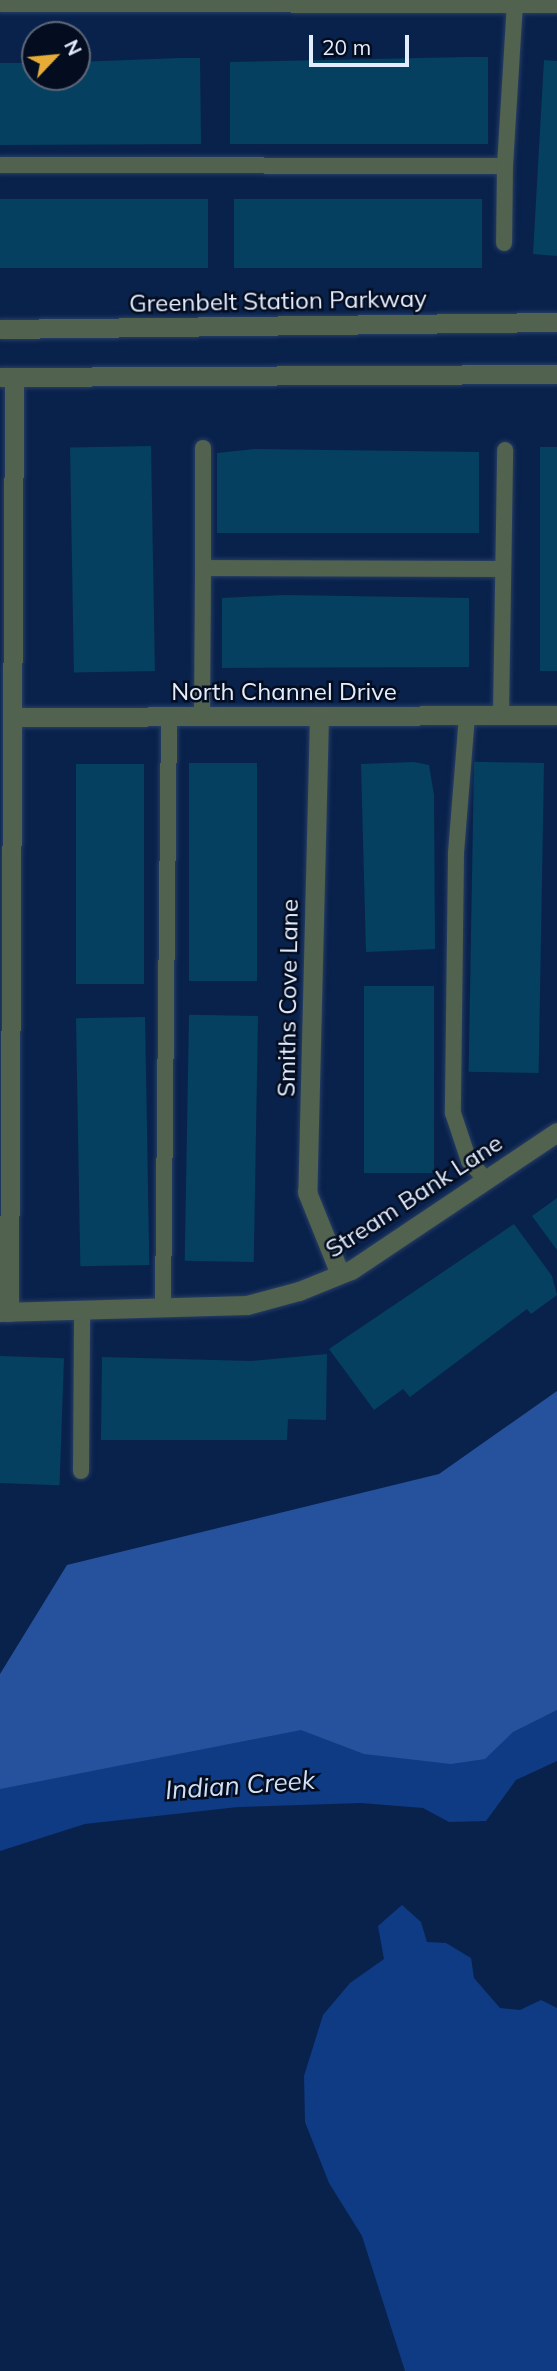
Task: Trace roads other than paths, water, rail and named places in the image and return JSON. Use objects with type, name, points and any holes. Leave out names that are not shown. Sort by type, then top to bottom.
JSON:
[{"type":"street","points":[[0,2],[557,3]]},
{"type":"street","name":"Greenbelt Station Parkway","points":[[0,329],[557,322]]},
{"type":"street","points":[[5,1312],[12,717],[7,377],[557,374]]},
{"type":"street","name":"North Channel Drive","points":[[12,717],[557,715]]},
{"type":"street","name":"Smiths Cove Lane","points":[[319,716],[307,1192],[340,1275]]},
{"type":"street","name":"Stream Bank Lane","points":[[5,1312],[247,1305],[340,1275],[487,1181],[557,1132]]},
{"type":"lane","points":[[504,243],[505,166],[515,2]]},
{"type":"lane","points":[[0,164],[505,166]]},
{"type":"lane","points":[[202,448],[202,717]]},
{"type":"lane","points":[[501,715],[499,569],[505,450]]},
{"type":"lane","points":[[203,568],[499,569]]},
{"type":"lane","points":[[467,716],[456,854],[453,1113],[469,1161],[487,1181]]},
{"type":"lane","points":[[163,1308],[169,717]]},
{"type":"lane","points":[[80,1471],[82,1311]]},
{"type":"water","name":"Indian Creek","points":[[557,1710],[557,1761],[516,1780],[486,1821],[449,1822],[423,1808],[361,1803],[238,1807],[85,1824],[0,1851],[0,1789],[301,1730],[364,1754],[451,1764],[485,1759],[513,1732]]},
{"type":"water","points":[[402,1905],[421,1922],[427,1942],[446,1943],[471,1958],[474,1978],[500,2008],[520,2010],[541,2000],[557,2008],[557,2371],[405,2371],[362,2236],[329,2183],[305,2122],[304,2076],[323,2015],[350,1983],[384,1959],[378,1926]]}]
